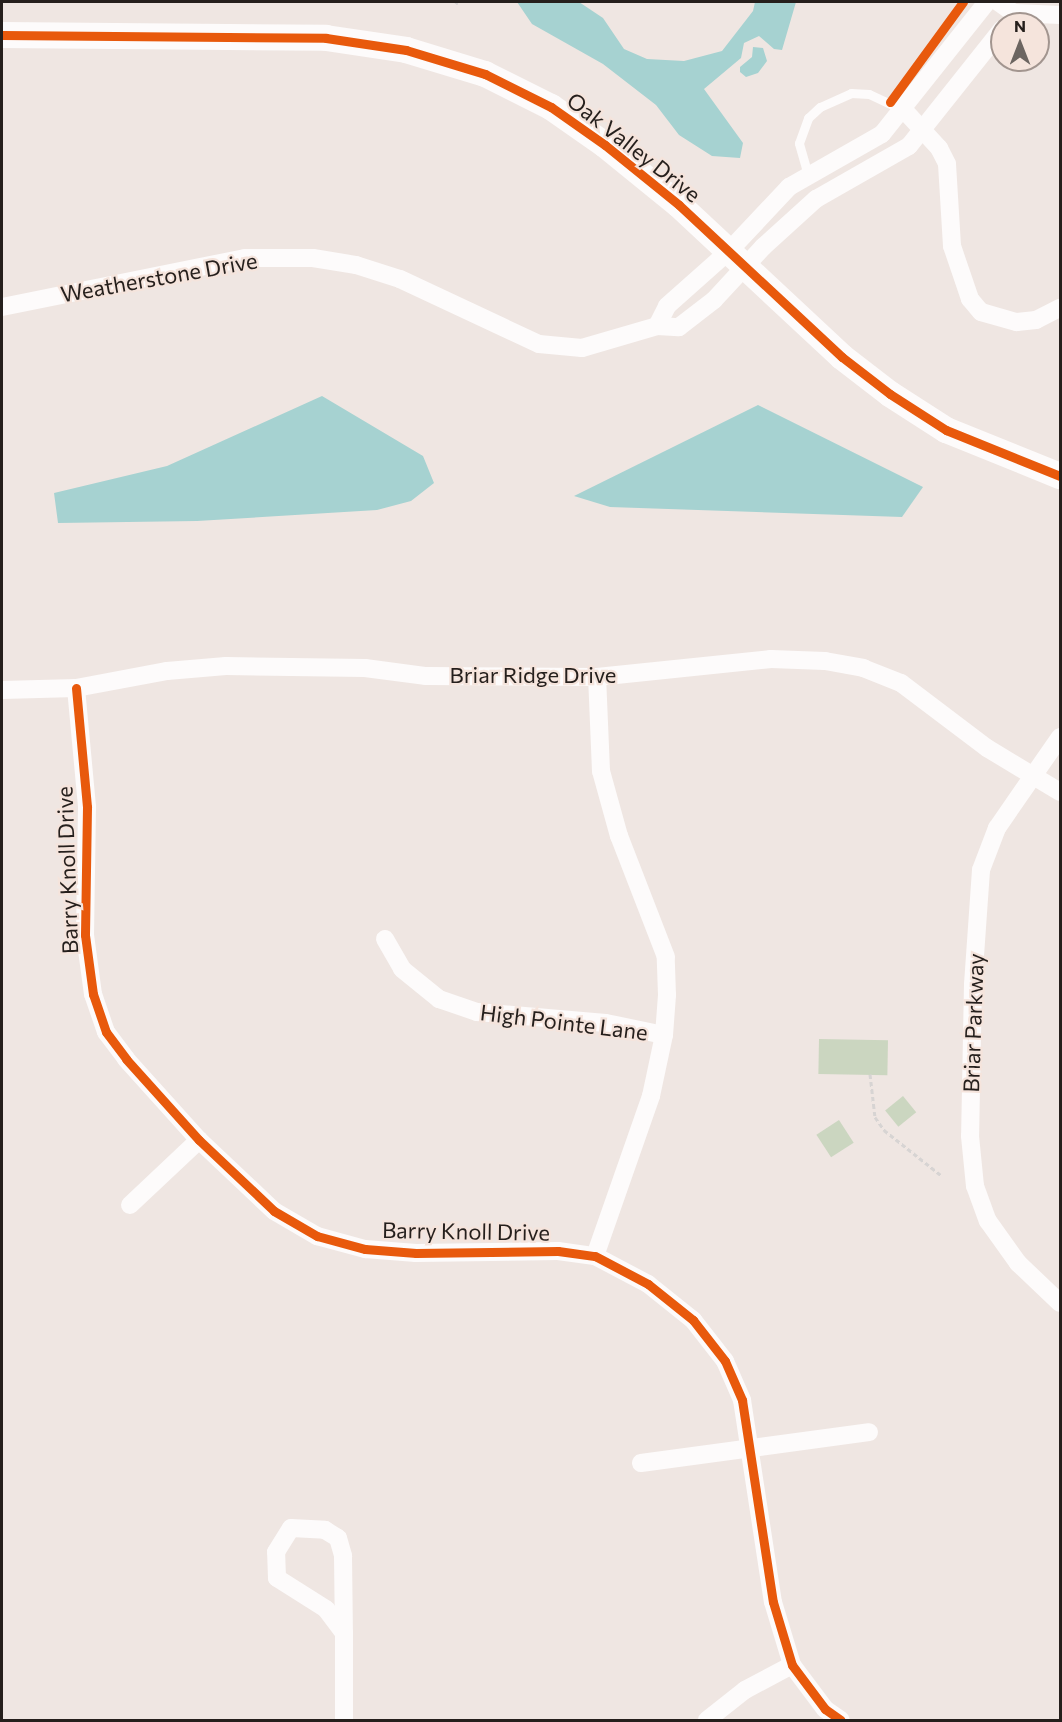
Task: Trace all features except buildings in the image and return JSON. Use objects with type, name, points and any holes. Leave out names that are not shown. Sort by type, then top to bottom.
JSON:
[{"type":"street","name":"Weatherstone Drive","points":[[2,308],[245,258],[313,258],[356,265],[399,279],[539,344],[582,348],[657,326],[679,327],[698,314],[736,259],[794,201],[808,175],[882,134],[987,2]]},
{"type":"street","name":"Oak Valley Drive","points":[[2,35],[326,38],[406,50],[485,74],[551,107],[679,205],[842,357],[890,394],[946,430],[1060,476]]},
{"type":"street","name":"Weatherstone Drive","points":[[657,326],[667,306],[736,259],[794,201],[816,199],[909,146],[990,45]]},
{"type":"street","points":[[903,110],[924,130],[947,164],[952,246],[970,299],[981,312],[1017,322],[1036,320],[1060,308]]},
{"type":"street","name":"Briar Ridge Drive","points":[[2,690],[76,688],[167,671],[226,666],[365,668],[426,676],[597,677],[771,659],[825,661],[863,668],[901,683],[987,748],[1060,792]]},
{"type":"street","points":[[595,1257],[651,1096],[664,1035],[666,957],[619,836],[601,771],[597,677]]},
{"type":"street","name":"Barry Knoll Drive","points":[[76,688],[87,807],[85,935],[93,994],[106,1032],[199,1140],[274,1211],[317,1236],[386,1251],[558,1251],[595,1257],[648,1284],[693,1320],[725,1362],[742,1400],[752,1449],[773,1602],[792,1665],[825,1709],[841,1720]]},
{"type":"street","name":"Briar Parkway","points":[[1060,737],[997,828],[981,870],[973,984],[970,1136],[975,1186],[988,1221],[1018,1263],[1060,1303]]},
{"type":"street","name":"High Pointe Lane","points":[[385,939],[402,969],[439,999],[477,1012],[606,1023],[664,1035]]},
{"type":"street","points":[[130,1205],[199,1140]]},
{"type":"street","points":[[641,1463],[869,1432]]},
{"type":"street","points":[[344,1633],[326,1609],[277,1578],[276,1552],[291,1528],[326,1530],[338,1538],[343,1556],[344,1633],[344,1720]]},
{"type":"street","points":[[707,1720],[745,1690],[792,1665]]},
{"type":"lane","points":[[808,175],[799,142],[808,118],[820,107],[851,93],[869,94],[903,110]]},
{"type":"path","points":[[870,1074],[875,1117],[884,1130],[942,1176]]},
{"type":"green space","points":[[819,1039],[888,1040],[887,1075],[818,1074]]},
{"type":"green space","points":[[903,1096],[916,1112],[898,1127],[885,1110]]},
{"type":"green space","points":[[839,1120],[854,1143],[831,1157],[816,1135]]},
{"type":"water","points":[[517,2],[579,2],[603,18],[624,49],[647,59],[684,61],[722,51],[753,11],[755,2],[796,2],[782,50],[774,49],[759,36],[744,43],[741,58],[704,89],[743,143],[740,158],[712,156],[679,135],[656,105],[603,64],[532,24]]},
{"type":"water","points":[[753,47],[763,48],[767,61],[758,73],[746,77],[740,72],[740,67],[752,57]]},
{"type":"water","points":[[322,396],[423,456],[434,483],[411,501],[377,510],[197,521],[58,523],[54,493],[167,466]]},
{"type":"water","points":[[758,405],[923,487],[902,517],[610,507],[574,496]]},
{"type":"cycle path","points":[[890,102],[963,2]]},
{"type":"cycle path","points":[[2,35],[326,38],[406,50],[485,74],[551,107],[605,145],[679,205],[842,357],[890,394],[946,430],[1060,476]]},
{"type":"cycle path","points":[[76,688],[87,807],[85,935],[93,994],[106,1032],[126,1059],[199,1140],[274,1211],[317,1236],[365,1249],[416,1253],[558,1251],[595,1256],[648,1284],[693,1320],[725,1361],[742,1400],[773,1602],[792,1665],[825,1709],[841,1720]]}]
